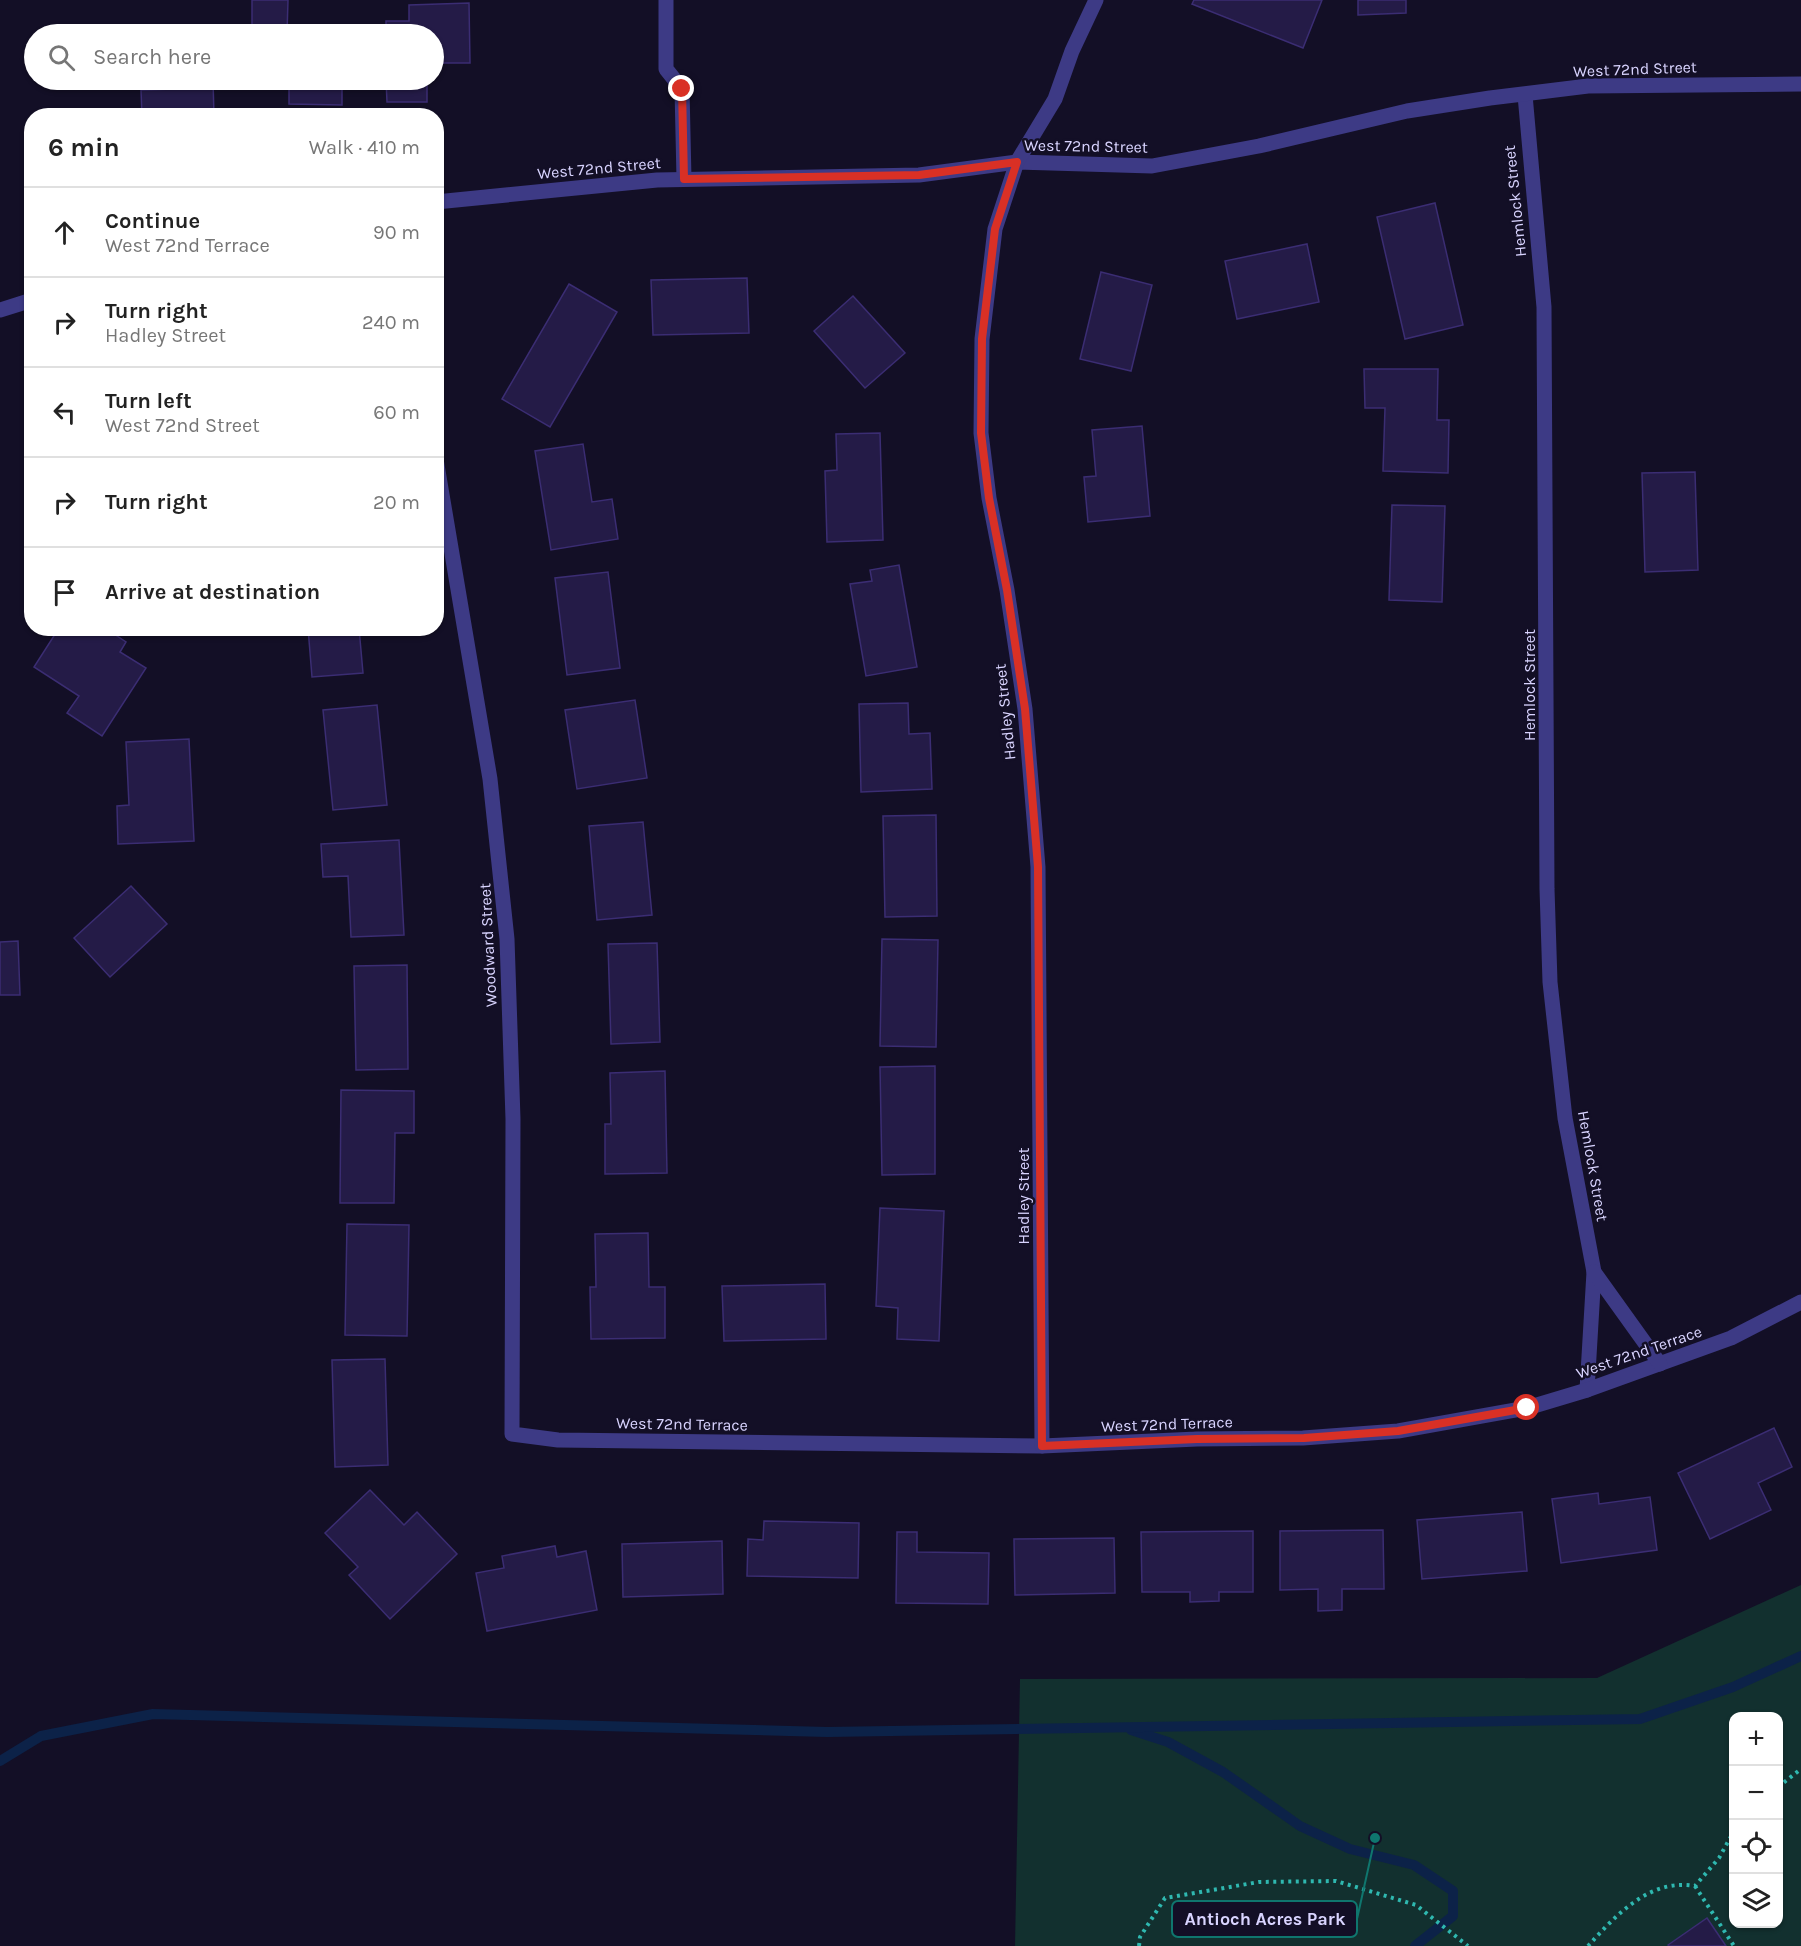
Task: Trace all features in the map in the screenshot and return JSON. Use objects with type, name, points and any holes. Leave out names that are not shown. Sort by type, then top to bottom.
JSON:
[{"type":"street","points":[[666,0],[666,69],[682,89],[684,179]]},
{"type":"street","name":"Hadley Street","points":[[1042,1446],[1038,867],[1025,709],[1007,590],[989,498],[981,433],[982,339],[995,229],[1017,162],[1055,99],[1096,0]]},
{"type":"street","name":"West 72nd Street","points":[[444,201],[684,179],[919,175],[1017,162],[1152,166],[1259,146],[1407,111],[1490,98],[1587,86],[1801,84]]},
{"type":"street","name":"Hemlock Street","points":[[1525,95],[1544,307],[1547,890],[1550,982],[1565,1118],[1594,1272],[1587,1390]]},
{"type":"street","points":[[0,310],[24,302]]},
{"type":"street","name":"Woodward Street","points":[[444,506],[490,779],[507,939],[513,1119],[512,1434]]},
{"type":"street","name":"Hemlock Street","points":[[1594,1272],[1660,1364]]},
{"type":"street","name":"West 72nd Terrace","points":[[512,1434],[558,1440],[1042,1446],[1197,1439],[1304,1438],[1398,1431],[1527,1408],[1587,1390],[1731,1338],[1801,1302]]},
{"type":"path","points":[[1783,1784],[1801,1769]]},
{"type":"path","points":[[1695,1886],[1719,1858],[1729,1840]]},
{"type":"path","points":[[1139,1946],[1140,1937],[1165,1898],[1259,1882],[1336,1881],[1416,1905],[1467,1946]]},
{"type":"path","points":[[1588,1946],[1638,1897],[1681,1884],[1695,1886],[1734,1946]]},
{"type":"green space","points":[[1801,1585],[1801,1946],[1015,1946],[1020,1679],[1597,1678]]},
{"type":"building","points":[[252,0],[288,0],[287,24],[252,24]]},
{"type":"building","points":[[1194,0],[1322,0],[1303,48],[1192,4]]},
{"type":"building","points":[[1358,0],[1406,0],[1406,13],[1358,15]]},
{"type":"building","points":[[469,3],[470,63],[444,63],[444,24],[386,24],[386,21],[409,21],[409,5]]},
{"type":"building","points":[[141,90],[213,90],[214,108],[142,108]]},
{"type":"building","points":[[289,90],[342,90],[342,105],[289,104]]},
{"type":"building","points":[[386,90],[427,90],[427,102],[387,102]]},
{"type":"building","points":[[1435,203],[1463,325],[1405,339],[1377,217]]},
{"type":"building","points":[[1307,244],[1319,302],[1237,319],[1225,261]]},
{"type":"building","points":[[1101,272],[1152,285],[1131,371],[1080,359]]},
{"type":"building","points":[[747,278],[749,333],[653,335],[651,280]]},
{"type":"building","points":[[569,284],[617,312],[550,427],[502,399]]},
{"type":"building","points":[[853,296],[905,353],[865,388],[814,331]]},
{"type":"building","points":[[1364,369],[1438,369],[1437,420],[1449,420],[1448,473],[1383,471],[1385,408],[1365,408]]},
{"type":"building","points":[[1142,426],[1150,516],[1088,522],[1084,477],[1096,476],[1092,430]]},
{"type":"building","points":[[880,433],[883,540],[827,542],[825,471],[837,470],[836,434]]},
{"type":"building","points":[[583,444],[592,502],[612,499],[618,539],[551,550],[535,451]]},
{"type":"building","points":[[1695,472],[1698,570],[1645,572],[1642,473]]},
{"type":"building","points":[[1392,505],[1445,506],[1442,602],[1389,600]]},
{"type":"building","points":[[899,565],[917,667],[866,676],[850,584],[872,581],[870,570]]},
{"type":"building","points":[[608,572],[620,668],[567,675],[555,578]]},
{"type":"building","points":[[54,636],[117,636],[126,642],[120,652],[146,668],[102,736],[67,713],[79,696],[34,667]]},
{"type":"building","points":[[309,636],[360,636],[363,673],[312,677]]},
{"type":"building","points":[[635,700],[647,778],[577,789],[565,710]]},
{"type":"building","points":[[908,703],[909,734],[930,733],[932,789],[861,792],[859,704]]},
{"type":"building","points":[[377,705],[387,805],[333,810],[323,710]]},
{"type":"building","points":[[189,739],[194,841],[118,844],[117,806],[129,805],[126,742]]},
{"type":"building","points":[[936,815],[937,916],[885,917],[883,816]]},
{"type":"building","points":[[643,822],[652,915],[597,920],[589,826]]},
{"type":"building","points":[[399,840],[404,935],[351,937],[348,876],[323,877],[321,844]]},
{"type":"building","points":[[131,886],[167,924],[110,977],[74,938]]},
{"type":"building","points":[[882,939],[938,940],[936,1047],[880,1046]]},
{"type":"building","points":[[18,941],[20,995],[0,995],[0,942]]},
{"type":"building","points":[[657,943],[660,1042],[611,1044],[608,944]]},
{"type":"building","points":[[407,965],[408,1069],[356,1070],[354,966]]},
{"type":"building","points":[[935,1066],[935,1174],[882,1175],[880,1067]]},
{"type":"building","points":[[665,1071],[667,1173],[605,1174],[605,1124],[611,1124],[610,1073]]},
{"type":"building","points":[[341,1090],[414,1091],[414,1133],[395,1133],[394,1203],[340,1203]]},
{"type":"building","points":[[880,1208],[944,1211],[939,1341],[897,1339],[898,1308],[876,1306]]},
{"type":"building","points":[[347,1224],[409,1225],[407,1336],[345,1335]]},
{"type":"building","points":[[648,1233],[649,1287],[665,1287],[665,1338],[591,1339],[590,1287],[596,1287],[595,1234]]},
{"type":"building","points":[[825,1284],[826,1339],[724,1341],[722,1286]]},
{"type":"building","points":[[385,1359],[388,1465],[335,1467],[332,1360]]},
{"type":"building","points":[[1774,1428],[1792,1467],[1758,1483],[1771,1510],[1710,1539],[1678,1473]]},
{"type":"building","points":[[370,1490],[404,1525],[417,1512],[457,1554],[390,1619],[349,1575],[358,1567],[325,1533]]},
{"type":"building","points":[[1598,1493],[1599,1504],[1650,1497],[1657,1550],[1561,1563],[1552,1499]]},
{"type":"building","points":[[1522,1512],[1527,1571],[1422,1579],[1417,1520]]},
{"type":"building","points":[[764,1521],[859,1523],[858,1578],[747,1576],[748,1539],[763,1540]]},
{"type":"building","points":[[1383,1530],[1384,1589],[1342,1589],[1342,1610],[1318,1611],[1318,1589],[1280,1590],[1280,1531]]},
{"type":"building","points":[[1253,1531],[1253,1592],[1219,1592],[1219,1601],[1190,1602],[1190,1592],[1142,1592],[1141,1532]]},
{"type":"building","points":[[897,1532],[917,1532],[917,1552],[989,1553],[988,1604],[896,1603]]},
{"type":"building","points":[[1114,1538],[1115,1593],[1015,1595],[1014,1539]]},
{"type":"building","points":[[722,1541],[723,1594],[623,1597],[622,1544]]},
{"type":"building","points":[[555,1546],[557,1557],[586,1551],[597,1610],[487,1631],[476,1573],[504,1568],[502,1556]]},
{"type":"building","points":[[1707,1918],[1726,1946],[1668,1945]]},
{"type":"waterway","points":[[0,1761],[41,1736],[153,1714],[827,1732],[1640,1719],[1733,1687],[1801,1656]]},
{"type":"waterway","points":[[1131,1730],[1168,1742],[1223,1772],[1300,1826],[1350,1849],[1414,1865],[1453,1891],[1453,1916],[1415,1946]]},
{"type":"place","name":"Antioch Acres Park","points":[[1375,1838]]},
{"type":"route","points":[[682,89],[684,179],[803,175],[919,175],[1017,162],[995,229],[982,339],[981,433],[989,498],[1007,590],[1025,709],[1038,867],[1042,1446],[1197,1439],[1304,1438],[1398,1431],[1527,1408]]}]
